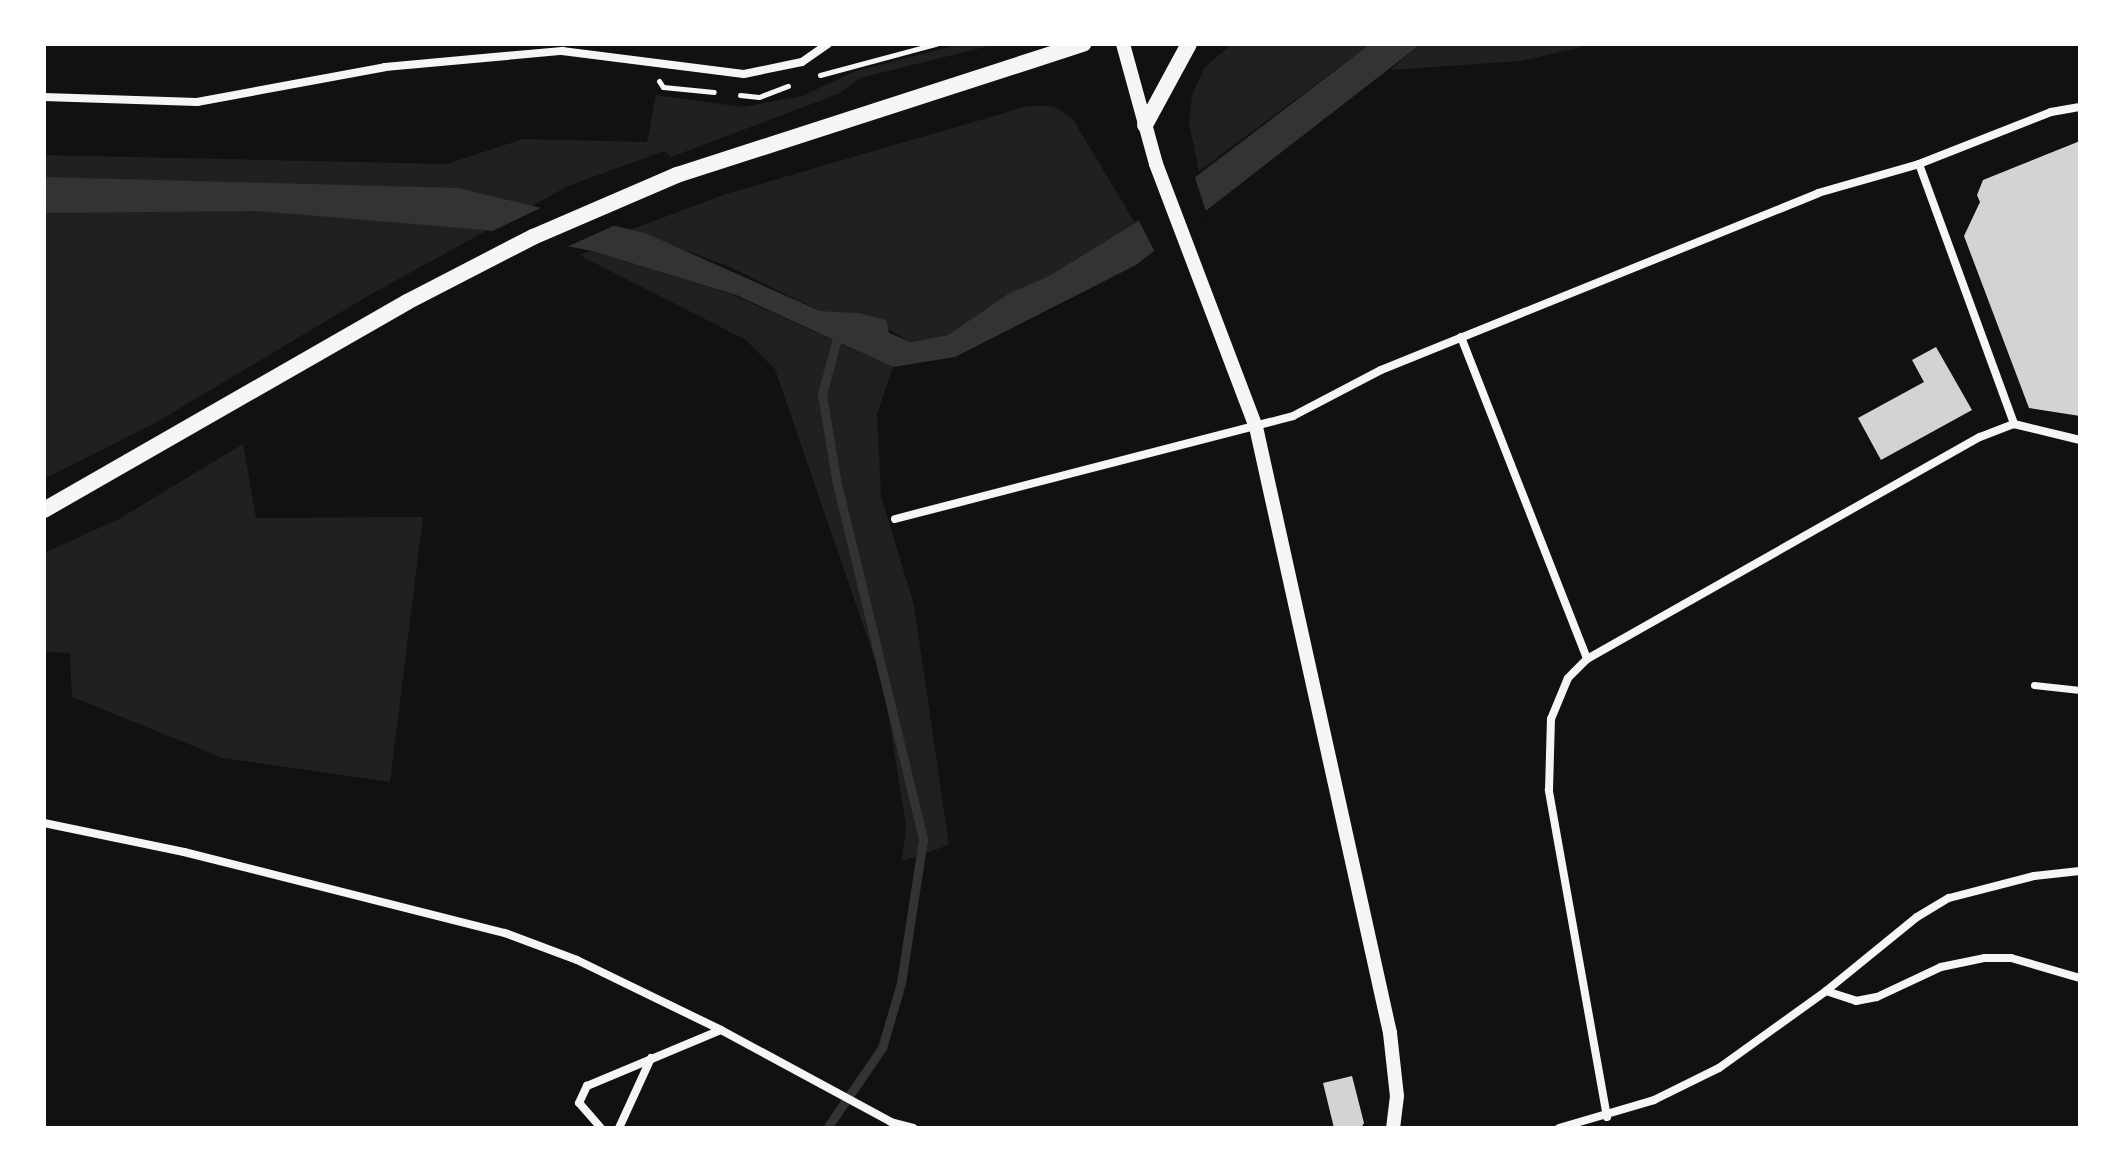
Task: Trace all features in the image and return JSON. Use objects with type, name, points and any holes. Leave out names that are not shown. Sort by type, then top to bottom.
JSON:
[{"type":"main road","points":[[44,510],[407,302],[533,237],[677,175],[1083,44]]},
{"type":"main road","points":[[1145,125],[1189,44]]},
{"type":"street","points":[[44,97],[197,102],[399,65],[562,51],[744,74],[802,62],[828,44]]},
{"type":"street","points":[[1123,44],[1156,164],[1256,427],[1390,1033],[1397,1096],[1393,1128]]},
{"type":"street","points":[[895,519],[1293,416],[1381,370],[1818,193],[1919,164],[2051,112],[2080,107]]},
{"type":"street","points":[[1919,164],[2014,424]]},
{"type":"street","points":[[1461,337],[1587,659]]},
{"type":"street","points":[[1607,1117],[1549,790],[1551,719],[1568,678],[1587,659],[1980,437],[2014,424],[2080,440]]},
{"type":"street","points":[[2034,685],[2080,690]]},
{"type":"street","points":[[44,823],[184,852],[505,933],[577,960],[721,1030],[869,1109],[913,1128]]},
{"type":"street","points":[[1559,1128],[1607,1117],[1654,1100],[1719,1068],[1826,991],[1917,917],[1949,898],[2034,876],[2080,871]]},
{"type":"street","points":[[1826,991],[1856,1001],[1877,997],[1941,967],[1985,958],[2011,958],[2080,978]]},
{"type":"street","points":[[601,1128],[579,1103],[587,1086],[721,1030]]},
{"type":"street","points":[[619,1128],[651,1058]]},
{"type":"shaded area","points":[[961,44],[997,44],[860,78],[838,94],[671,157],[664,151],[568,186],[373,293],[155,423],[44,479],[44,155],[447,164],[523,139],[647,142],[656,95],[743,107],[802,96],[856,71]]},
{"type":"shaded area","points":[[1232,44],[1370,44],[1199,171],[1189,123],[1192,95],[1205,67]]},
{"type":"shaded area","points":[[1370,44],[1421,44],[1136,265],[955,357],[893,367],[736,295],[592,251],[486,230],[259,211],[44,213],[44,177],[458,188],[645,233],[820,311],[859,313],[886,320],[889,333],[911,342],[948,335],[1008,294],[1049,276],[1135,223]]},
{"type":"shaded area","points":[[1421,44],[1595,44],[1521,61],[1390,70]]},
{"type":"shaded area","points":[[1028,106],[1053,106],[1072,118],[1135,223],[1049,276],[1008,294],[948,335],[911,342],[859,313],[820,311],[728,266],[630,230],[726,194]]},
{"type":"shaded area","points":[[592,251],[731,294],[893,367],[877,414],[881,496],[914,605],[949,845],[902,861],[906,826],[884,686],[775,369],[746,340],[579,255]]},
{"type":"shaded area","points":[[243,444],[256,518],[423,517],[390,782],[223,758],[72,697],[70,653],[44,652],[44,553],[119,519]]},
{"type":"pier","points":[[1193,171],[1207,215],[1156,254],[1137,217]]},
{"type":"pier","points":[[545,206],[620,223],[562,249],[486,234]]},
{"type":"building","points":[[2080,141],[2080,416],[2029,408],[1964,236],[1980,202],[1977,195],[1983,180]]},
{"type":"building","points":[[1936,347],[1972,410],[1881,460],[1858,418],[1924,382],[1912,360]]},
{"type":"building","points":[[1352,1076],[1364,1123],[1361,1128],[1334,1128],[1323,1083]]},
{"type":"waterway","points":[[827,1128],[882,1048],[901,983],[923,839],[837,484],[822,394],[839,331]]}]
